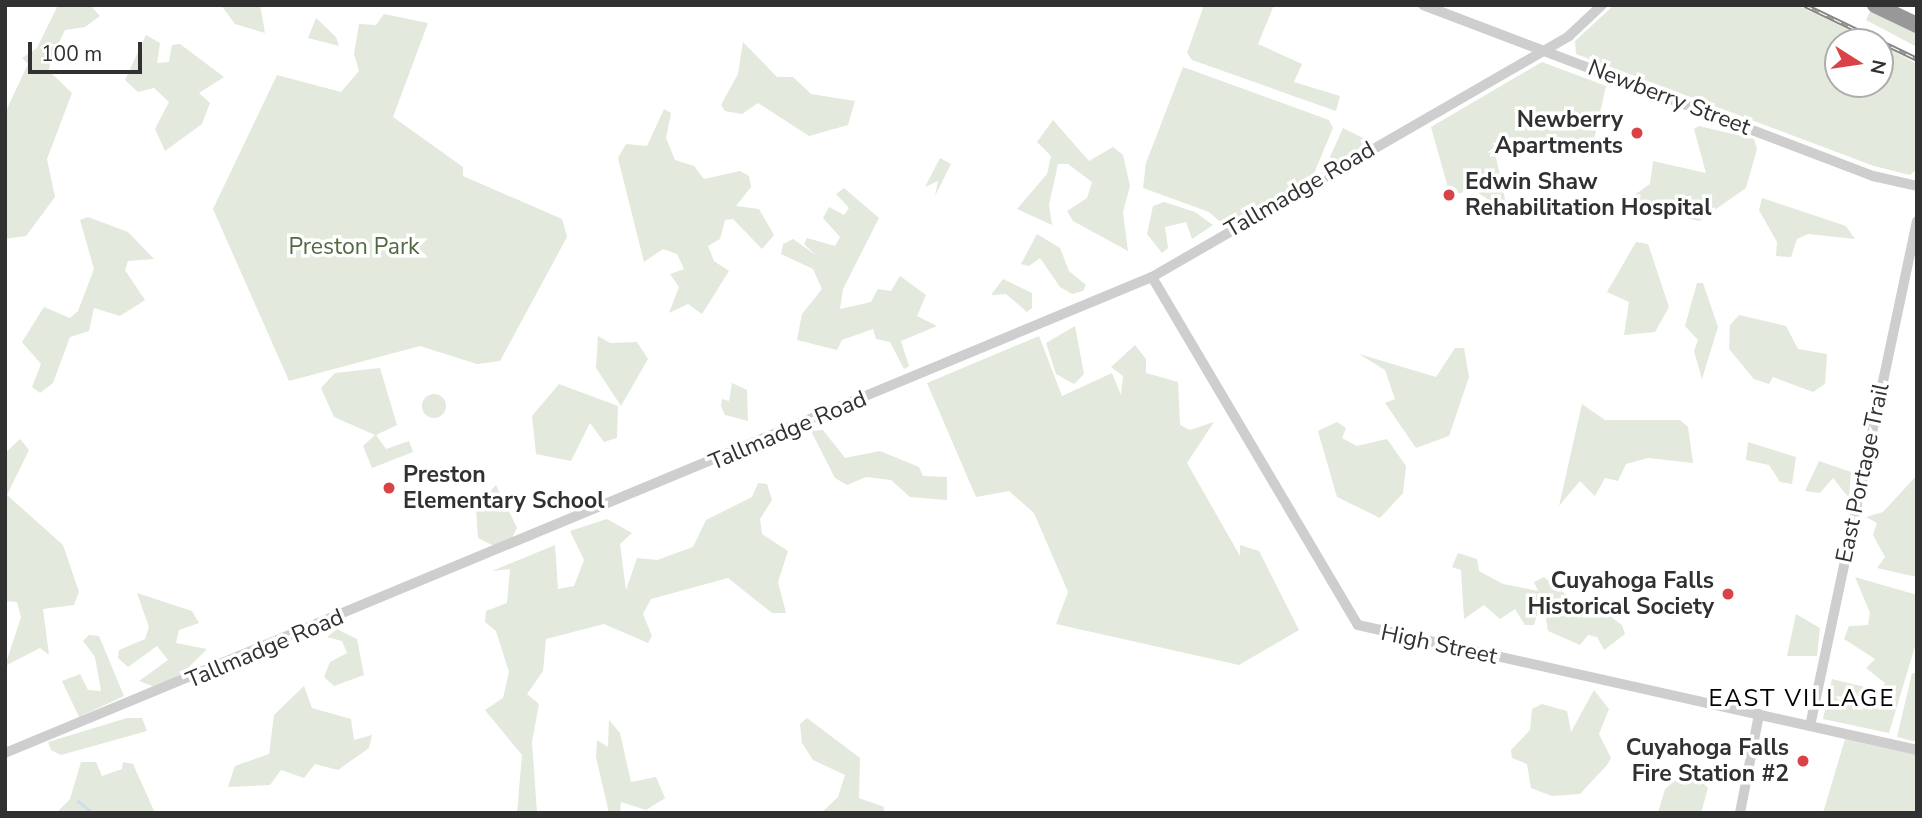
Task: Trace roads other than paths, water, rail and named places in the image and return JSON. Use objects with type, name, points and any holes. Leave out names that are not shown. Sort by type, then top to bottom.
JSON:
[{"type":"highway","points":[[1875,5],[1917,25]]},
{"type":"highway","points":[[1901,5],[1917,14]]},
{"type":"street","name":"Newberry Street","points":[[1423,5],[1917,186]]},
{"type":"street","name":"Tallmadge Road","points":[[5,753],[1152,277],[1543,50],[1602,5]]},
{"type":"street","name":"East Portage Trail","points":[[1810,726],[1917,221]]},
{"type":"street","name":"High Street","points":[[1152,277],[1358,625],[1917,750]]},
{"type":"street","points":[[1740,813],[1759,715]]},
{"type":"waterway","points":[[78,801],[93,813]]},
{"type":"railway","points":[[1805,5],[1917,59]]},
{"type":"place","name":"Newberry Apartments","points":[[1637,133]]},
{"type":"place","name":"Edwin Shaw Rehabilitation Hospital","points":[[1449,195]]},
{"type":"place","name":"Preston Elementary School","points":[[389,488]]},
{"type":"place","name":"Cuyahoga Falls Historical Society","points":[[1728,594]]},
{"type":"place","name":"Cuyahoga Falls Fire Station #2","points":[[1803,761]]},
{"type":"district","name":"EAST VILLAGE","points":[[1802,699]]},
{"type":"park label","name":"Preston Park","points":[[354,247]]}]
